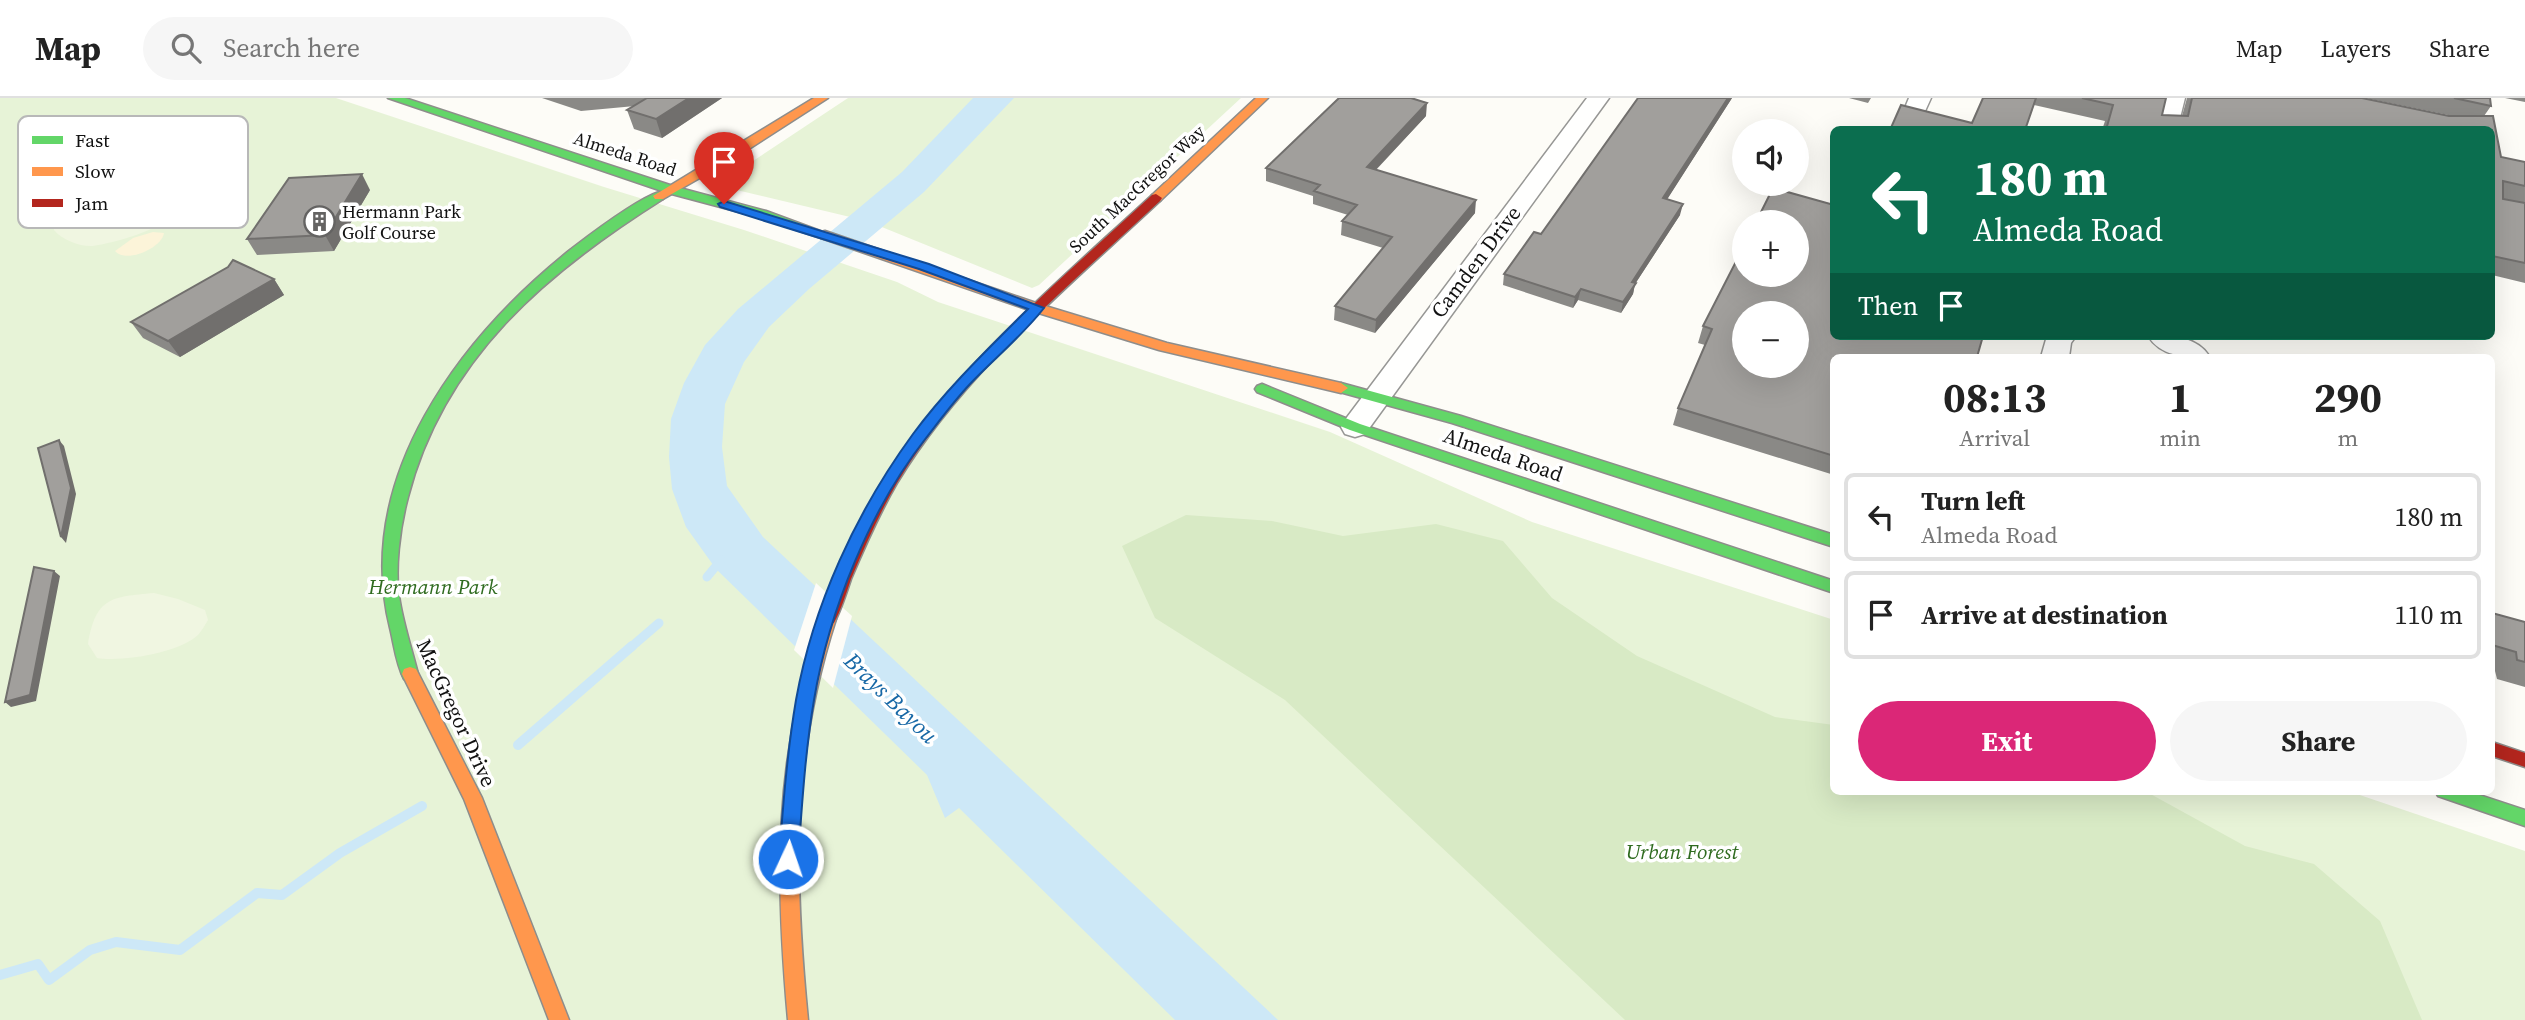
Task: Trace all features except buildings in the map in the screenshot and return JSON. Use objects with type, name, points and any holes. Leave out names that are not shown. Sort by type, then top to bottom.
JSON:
[{"type":"main road","name":"Almeda Road","points":[[394,98],[672,190],[762,214],[924,267],[1037,308],[1164,347],[1377,396],[1830,540]]},
{"type":"main road","name":"MacGregor Drive","points":[[559,1020],[472,797],[409,671],[395,630],[389,594],[389,545],[401,486],[419,435],[445,387],[474,348],[506,312],[563,261],[630,213],[822,98]]},
{"type":"main road","name":"South MacGregor Way","points":[[1037,308],[1262,98]]},
{"type":"main road","points":[[798,1020],[786,910],[796,760],[810,679],[839,580],[877,501],[903,459],[943,406],[1037,308]]},
{"type":"main road","name":"Almeda Road","points":[[1164,347],[1355,427],[1830,586]]},
{"type":"main road","points":[[2495,750],[2525,760]]},
{"type":"main road","points":[[2456,795],[2525,818]]},
{"type":"street","name":"Camden Drive","points":[[1355,427],[1598,98]]},
{"type":"street","points":[[2167,126],[2174,98]]},
{"type":"street","points":[[2168,340],[2191,354]]},
{"type":"green space","name":"Hermann Park","points":[[0,98],[336,98],[604,187],[744,230],[897,282],[938,302],[1330,432],[1532,522],[1830,619],[1830,795],[2360,795],[2525,851],[2525,1020],[0,1020]]},
{"type":"green space","points":[[848,98],[1241,98],[1039,285],[1032,288],[867,221],[724,187],[726,179]]},
{"type":"green space","points":[[152,228],[125,239],[93,246],[72,242],[54,230]]},
{"type":"green space","name":"Urban Forest","points":[[1186,515],[1272,521],[1343,536],[1436,524],[1503,541],[1552,598],[1637,656],[1775,717],[1830,724],[1830,795],[2152,795],[2245,846],[2314,864],[2380,921],[2422,1020],[1625,1020],[1285,700],[1155,618],[1122,546]]},
{"type":"green space","points":[[154,593],[205,610],[208,620],[199,634],[179,646],[150,655],[121,659],[97,658],[88,644],[91,628],[101,608],[116,599]]},
{"type":"sand","points":[[153,232],[164,233],[162,239],[151,249],[127,256],[115,251],[133,238]]},
{"type":"water","name":"Brays Bayou","points":[[973,98],[1014,98],[924,192],[809,289],[769,327],[744,362],[725,404],[722,447],[727,486],[763,537],[1278,1020],[1175,1020],[959,808],[945,818],[927,775],[716,569],[686,527],[672,489],[669,457],[671,419],[684,383],[705,345],[738,309],[902,172]]},
{"type":"pier","points":[[816,583],[852,616],[833,688],[794,650]]},
{"type":"waterway","points":[[707,577],[721,560]]},
{"type":"waterway","points":[[630,648],[659,623]]},
{"type":"waterway","points":[[518,745],[632,646]]},
{"type":"waterway","points":[[0,975],[38,964],[49,980],[90,950],[116,942],[180,950],[257,893],[282,895],[340,853],[422,806]]},
{"type":"traffic: fast","points":[[394,98],[672,190],[762,214],[825,235]]},
{"type":"traffic: fast","points":[[410,674],[391,600],[392,528],[411,459],[443,394],[487,335],[539,281],[598,235],[659,196]]},
{"type":"traffic: fast","points":[[1341,388],[1456,419],[1830,540]]},
{"type":"traffic: fast","points":[[1262,389],[1355,427],[1830,586]]},
{"type":"traffic: fast","points":[[2456,795],[2525,818]]},
{"type":"traffic: slow","points":[[659,196],[734,154],[822,98]]},
{"type":"traffic: slow","points":[[1156,198],[1262,98]]},
{"type":"traffic: slow","points":[[825,235],[1037,308],[1164,347],[1341,388]]},
{"type":"traffic: slow","points":[[798,1020],[790,920],[790,817],[801,716],[812,667],[828,619]]},
{"type":"traffic: slow","points":[[410,674],[473,798],[559,1020]]},
{"type":"traffic: jam","points":[[828,619],[873,513],[892,479],[948,401],[1014,330],[1156,198]]},
{"type":"traffic: jam","points":[[2495,750],[2525,760]]},
{"type":"place","name":"Hermann Park Golf Course","points":[[319,222]]},
{"type":"route","points":[[724,204],[924,267],[1037,308],[962,384],[919,437],[884,489],[839,580],[819,643],[806,697],[796,760],[788,859]]}]
